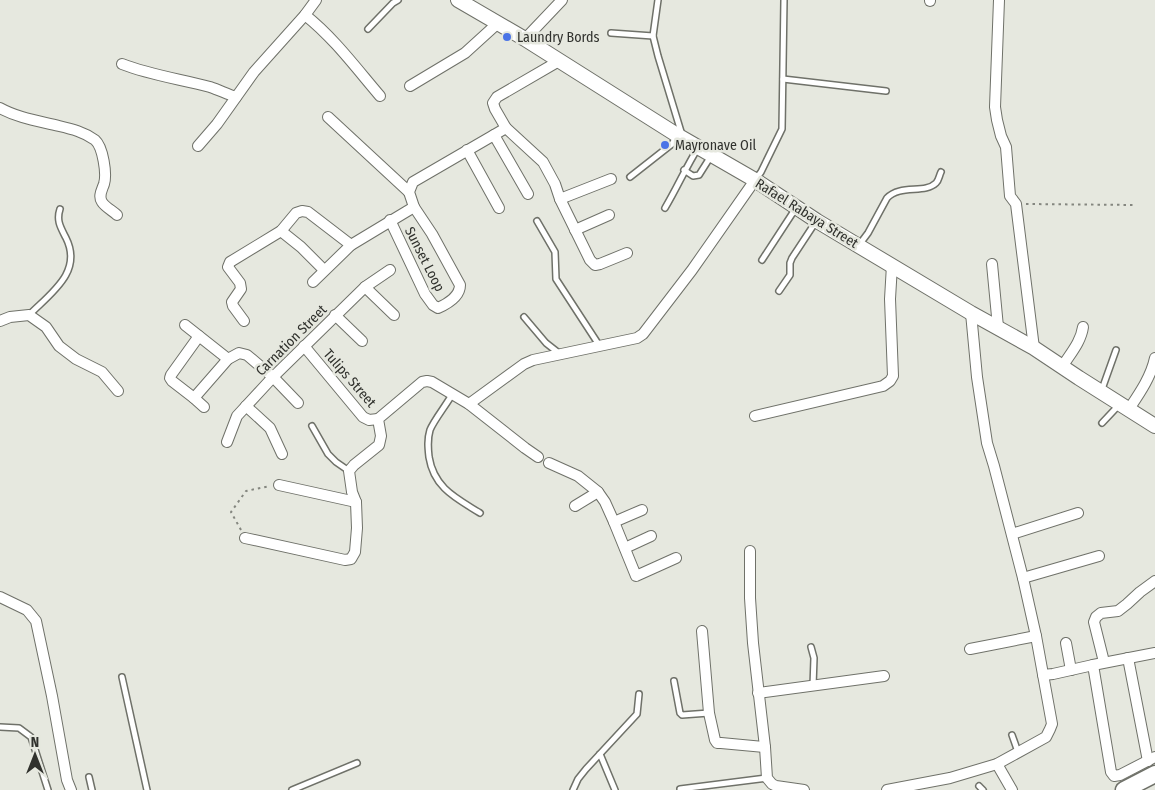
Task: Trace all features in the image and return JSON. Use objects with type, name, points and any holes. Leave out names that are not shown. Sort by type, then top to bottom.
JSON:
[{"type":"highway","points":[[1124,790],[1153,764]]},
{"type":"main road","name":"Rafael Rabaya Street","points":[[458,0],[755,180],[797,209],[1034,348],[1155,426]]},
{"type":"street","points":[[198,146],[217,124],[254,72],[316,0]]},
{"type":"street","points":[[525,39],[562,0]]},
{"type":"street","points":[[999,0],[996,120],[1006,147],[1010,196],[1016,204],[1034,348]]},
{"type":"street","points":[[305,15],[336,44],[380,96]]},
{"type":"street","points":[[410,86],[465,53],[498,23]]},
{"type":"street","points":[[559,61],[497,97],[493,103],[495,109],[506,128],[543,162],[590,260],[595,265],[626,253]]},
{"type":"street","points":[[122,64],[137,70],[212,88],[236,97]]},
{"type":"street","points":[[0,108],[7,112],[80,131],[96,141],[103,154],[104,183],[100,194],[102,202],[117,215]]},
{"type":"street","points":[[313,282],[351,245],[414,206],[409,192],[328,117]]},
{"type":"street","points":[[409,192],[413,182],[506,128]]},
{"type":"street","points":[[494,135],[528,194]]},
{"type":"street","points":[[467,150],[499,208]]},
{"type":"street","points":[[560,199],[611,179]]},
{"type":"street","points":[[469,404],[524,364],[533,360],[636,338],[643,334],[692,270],[755,180]]},
{"type":"street","name":"Sunset Loop","points":[[390,220],[425,294],[433,305],[438,308],[444,306],[457,294],[460,290],[460,285],[414,206]]},
{"type":"street","points":[[244,321],[232,302],[241,289],[240,283],[228,267],[230,262],[281,231],[296,213],[308,212],[351,245]]},
{"type":"street","points":[[575,230],[609,215]]},
{"type":"street","points":[[281,231],[302,248],[324,270]]},
{"type":"street","points":[[992,264],[998,327]]},
{"type":"street","points":[[755,416],[883,386],[890,381],[893,376],[890,298],[892,265]]},
{"type":"street","name":"Carnation Street","points":[[227,442],[237,416],[273,377],[364,287],[390,270]]},
{"type":"street","points":[[364,287],[394,315]]},
{"type":"street","points":[[887,790],[950,778],[997,764],[1046,737],[1052,724],[1023,578],[987,443],[977,377],[972,313]]},
{"type":"street","points":[[0,321],[10,317],[29,315],[46,327],[59,346],[76,359],[102,372],[118,390]]},
{"type":"street","points":[[335,315],[362,341]]},
{"type":"street","points":[[185,325],[228,358]]},
{"type":"street","points":[[1062,367],[1079,342],[1083,327]]},
{"type":"street","points":[[199,336],[170,378],[204,407]]},
{"type":"street","name":"Tulips Street","points":[[304,346],[363,417],[369,420],[378,420]]},
{"type":"street","points":[[194,398],[228,358],[240,353],[248,355],[298,403]]},
{"type":"street","points":[[1124,407],[1145,384],[1154,365],[1155,358]]},
{"type":"street","points":[[245,538],[345,560],[350,559],[355,552],[357,528],[356,502],[352,492],[349,470],[379,445],[381,436],[378,420],[422,382],[432,382],[469,404],[538,457]]},
{"type":"street","points":[[246,406],[270,428],[282,454]]},
{"type":"street","points":[[549,463],[578,476],[598,492],[605,502],[636,576],[676,558]]},
{"type":"street","points":[[279,485],[356,502]]},
{"type":"street","points":[[575,506],[598,492]]},
{"type":"street","points":[[614,522],[642,510]]},
{"type":"street","points":[[1012,534],[1078,513]]},
{"type":"street","points":[[625,548],[651,536]]},
{"type":"street","points":[[750,551],[752,634],[767,778],[772,784],[782,789],[804,790]]},
{"type":"street","points":[[1023,578],[1099,556]]},
{"type":"street","points":[[1104,662],[1094,622],[1096,617],[1118,610],[1155,581]]},
{"type":"street","points":[[0,596],[27,610],[36,621],[67,780],[71,790]]},
{"type":"street","points":[[702,631],[709,713],[715,740],[717,743],[765,747]]},
{"type":"street","points":[[970,649],[1036,636]]},
{"type":"street","points":[[1066,643],[1071,670]]},
{"type":"street","points":[[1043,675],[1093,664],[1155,654]]},
{"type":"street","points":[[1093,664],[1111,772],[1114,776],[1120,775],[1153,764],[1128,658]]},
{"type":"street","points":[[758,694],[884,676]]},
{"type":"street","points":[[997,764],[1012,790]]},
{"type":"lane","points":[[368,29],[398,0]]},
{"type":"lane","points":[[630,177],[680,136],[653,36],[658,0]]},
{"type":"lane","points":[[755,180],[761,172],[782,129],[784,0]]},
{"type":"lane","points":[[611,33],[653,36]]},
{"type":"lane","points":[[783,79],[886,91]]},
{"type":"lane","points":[[665,208],[698,147]]},
{"type":"lane","points":[[684,170],[693,176],[699,175],[712,155]]},
{"type":"lane","points":[[859,246],[890,195],[904,190],[931,186],[938,180],[941,172]]},
{"type":"lane","points":[[29,315],[63,281],[72,259],[69,244],[57,216],[60,209]]},
{"type":"lane","points":[[762,260],[797,209]]},
{"type":"lane","points":[[537,221],[555,252],[556,279],[600,346]]},
{"type":"lane","points":[[779,292],[790,275],[792,258],[817,221]]},
{"type":"lane","points":[[524,317],[546,343],[560,354]]},
{"type":"lane","points":[[1101,392],[1116,350]]},
{"type":"lane","points":[[453,394],[431,429],[427,442],[430,464],[438,482],[449,494],[480,513]]},
{"type":"lane","points":[[1102,423],[1124,407]]},
{"type":"lane","points":[[312,426],[328,454],[336,462],[349,470]]},
{"type":"lane","points":[[811,647],[814,658],[813,686]]},
{"type":"lane","points":[[122,677],[147,790]]},
{"type":"lane","points":[[674,680],[682,715],[709,713]]},
{"type":"lane","points":[[573,790],[578,779],[586,769],[637,714],[640,694]]},
{"type":"lane","points":[[0,727],[19,728],[31,737],[48,790]]},
{"type":"lane","points":[[1012,735],[1018,752]]},
{"type":"lane","points":[[600,754],[615,790]]},
{"type":"lane","points":[[292,790],[357,763]]},
{"type":"lane","points":[[89,777],[92,790]]},
{"type":"lane","points":[[680,789],[767,778]]},
{"type":"path","points":[[1016,204],[1134,205]]},
{"type":"path","points":[[245,538],[232,512],[246,491],[279,485]]},
{"type":"place","name":"Laundry Bords","points":[[507,37]]},
{"type":"place","name":"Mayronave Oil","points":[[665,145]]}]
